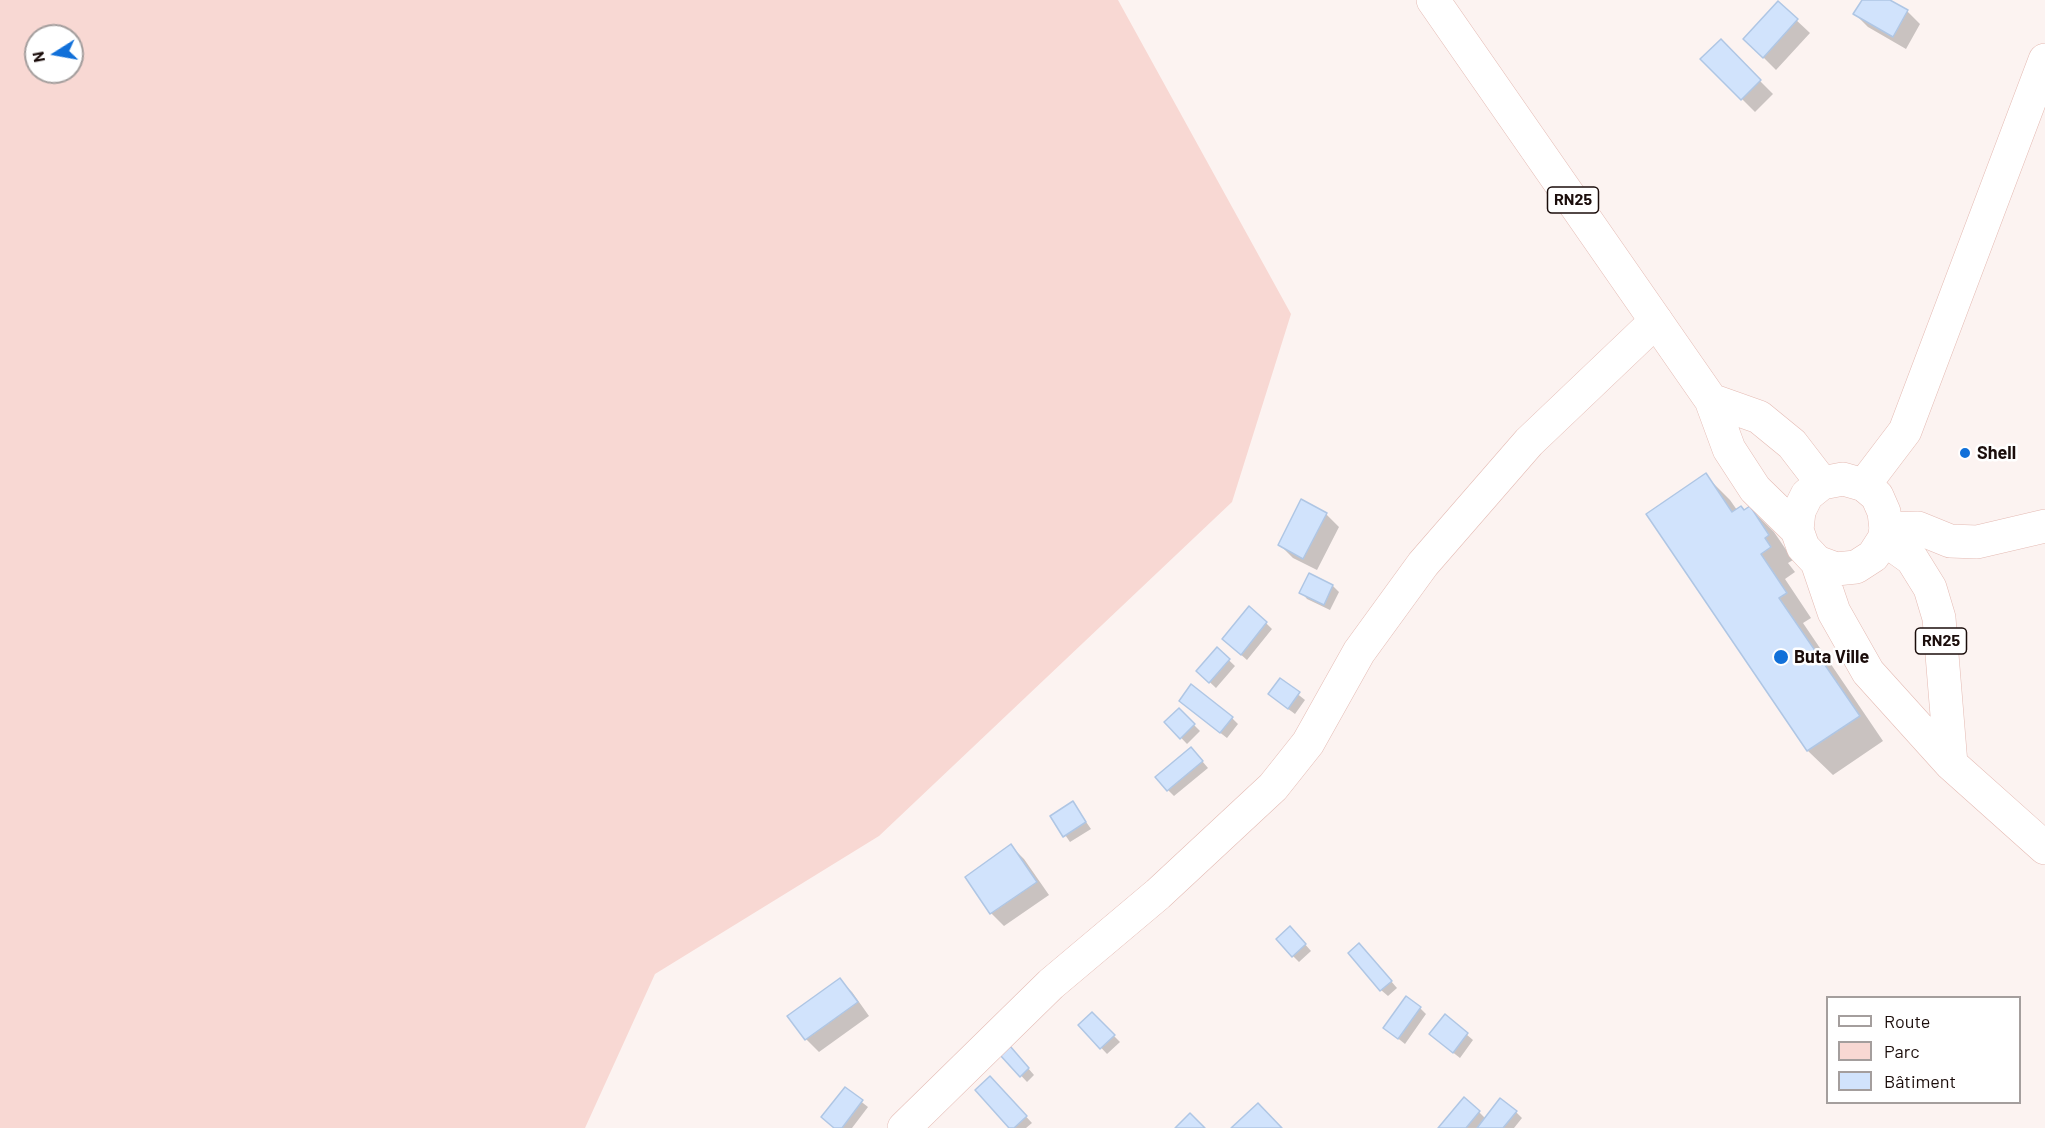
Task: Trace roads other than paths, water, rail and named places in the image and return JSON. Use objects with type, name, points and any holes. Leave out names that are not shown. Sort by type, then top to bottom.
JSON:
[{"type":"street","name":"RN25","points":[[1433,0],[1711,400],[1729,449],[1755,489],[1797,530]]},
{"type":"street","points":[[1864,485],[1905,431],[2045,60]]},
{"type":"street","points":[[904,1128],[1052,984],[1158,894],[1274,787],[1308,743],[1359,652],[1423,564],[1528,442],[1656,321]]},
{"type":"street","points":[[1711,400],[1759,417],[1792,444],[1822,483]]},
{"type":"street","points":[[1817,562],[1836,568],[1856,567],[1873,556],[1885,534],[1884,512],[1877,496],[1864,485],[1843,479],[1822,483],[1807,495],[1799,511],[1797,530],[1803,547],[1817,562],[1834,612],[1868,672],[1951,764],[2045,848]]},
{"type":"street","points":[[1885,534],[1918,528],[1950,541],[1977,542],[2045,526]]},
{"type":"street","name":"RN25","points":[[1885,534],[1912,559],[1930,588],[1939,618],[1951,764]]},
{"type":"place","name":"Shell","points":[[1965,453]]},
{"type":"place","name":"Buta Ville","points":[[1781,657]]}]
